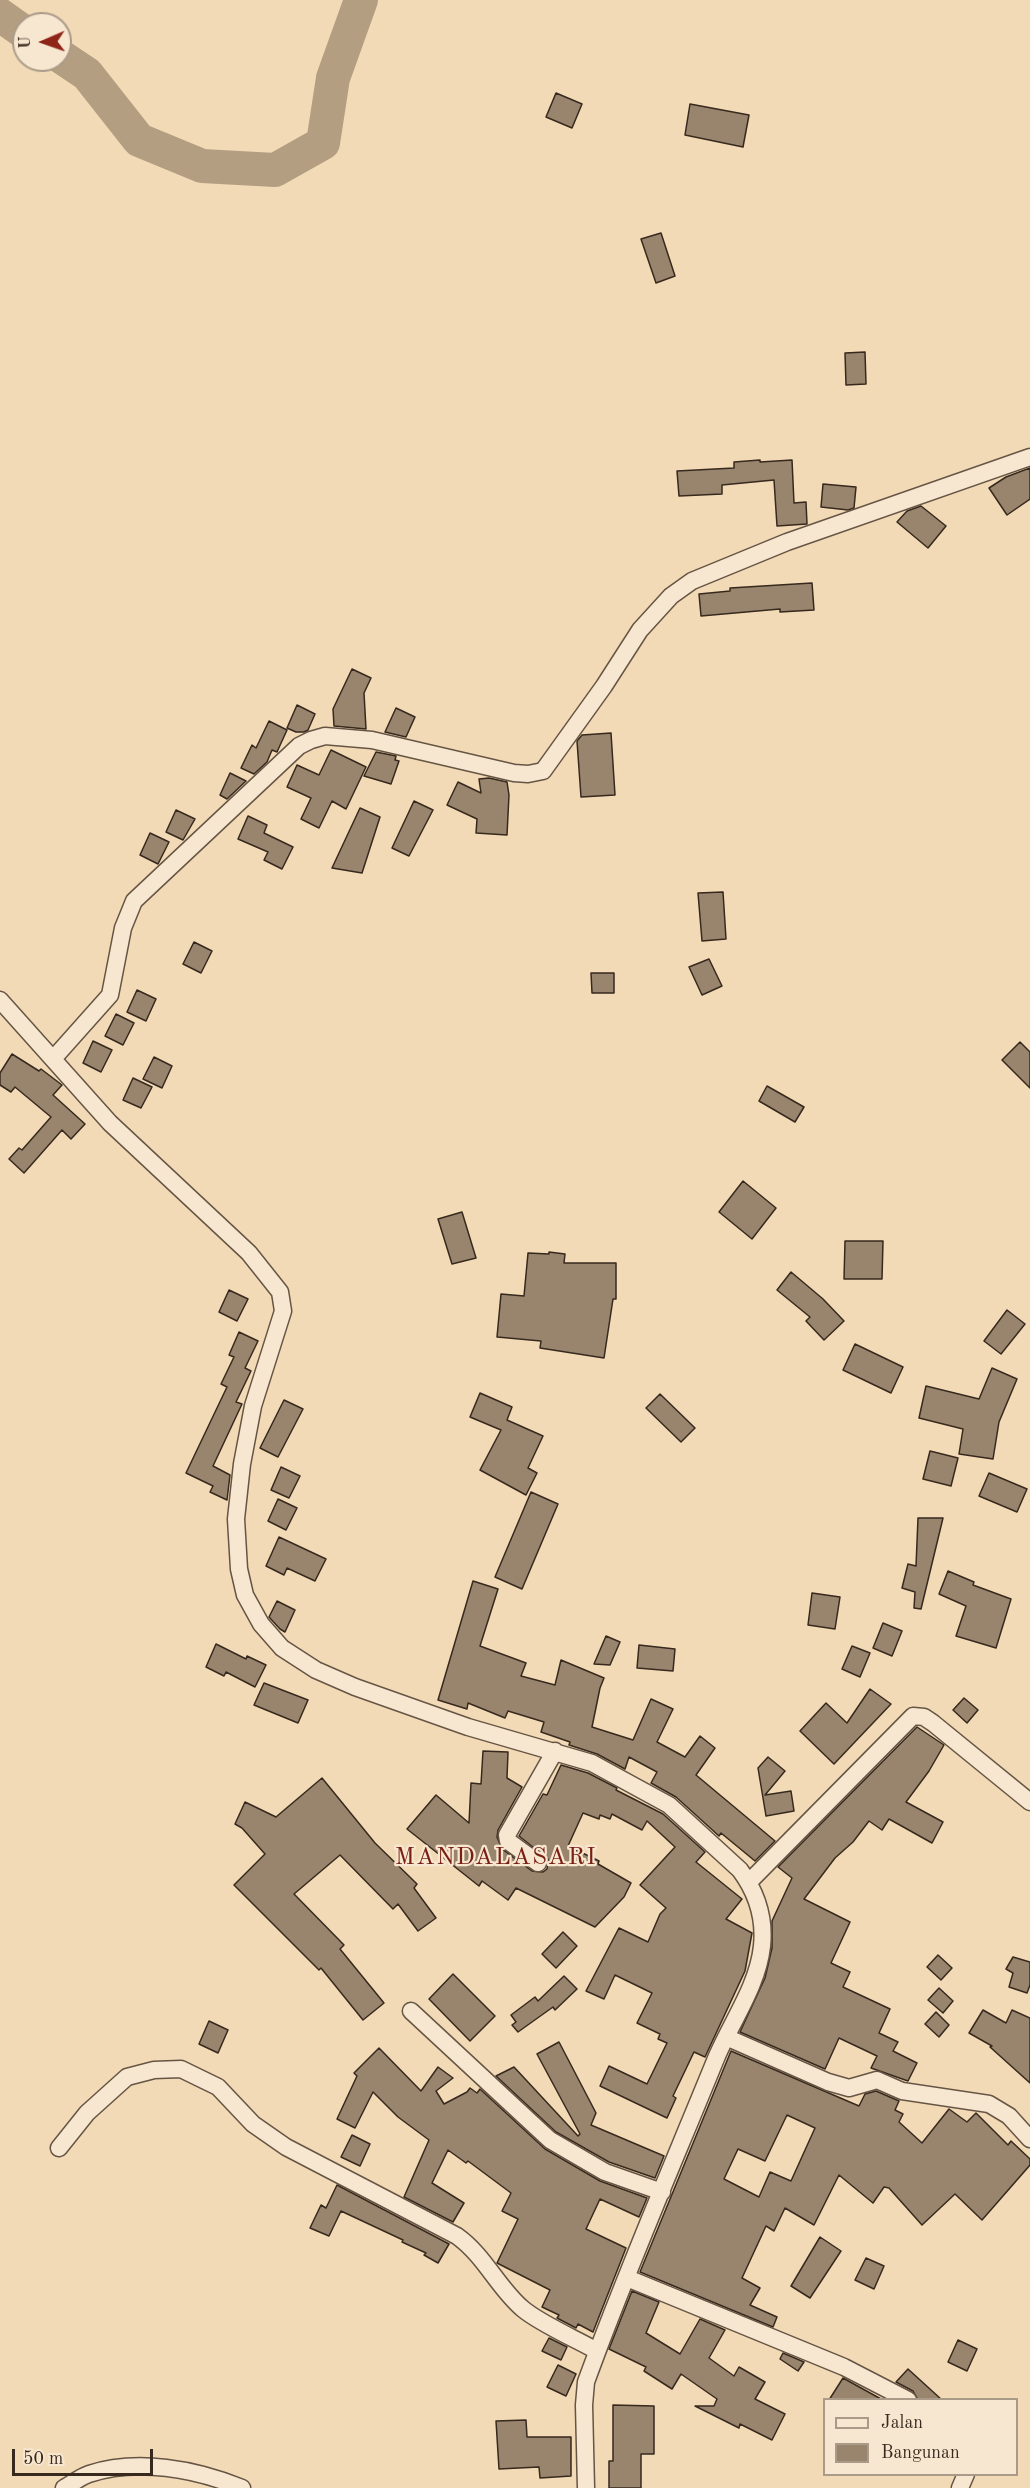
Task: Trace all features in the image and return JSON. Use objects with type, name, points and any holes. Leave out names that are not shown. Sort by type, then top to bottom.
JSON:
[{"type":"street","points":[[53,1059],[110,995],[123,928],[134,902],[299,746],[325,736],[363,740],[514,773],[528,774],[543,771],[604,686],[640,630],[671,596],[692,581],[787,542],[1030,457]]},
{"type":"street","points":[[0,1000],[110,1123],[249,1253],[280,1292],[283,1311],[253,1406],[242,1464],[236,1519],[239,1569],[245,1595],[261,1624],[282,1648],[316,1670],[345,1683],[468,1727],[592,1763],[669,1805],[740,1870],[749,1882],[759,1903],[763,1923],[762,1947],[757,1970],[726,2037],[586,2382],[586,2488]]},
{"type":"street","points":[[749,1882],[913,1716],[924,1717],[933,1723],[1030,1802]]},
{"type":"street","points":[[538,1863],[508,1841],[507,1835],[555,1751]]},
{"type":"street","points":[[411,2011],[550,2140],[605,2172],[662,2193]]},
{"type":"street","points":[[726,2037],[828,2082],[849,2088],[876,2080],[902,2091],[989,2104],[1009,2116],[1030,2139]]},
{"type":"street","points":[[59,2148],[87,2113],[127,2077],[154,2070],[181,2069],[218,2087],[253,2124],[286,2147],[458,2236],[472,2247],[501,2286],[524,2310],[597,2351]]},
{"type":"street","points":[[627,2278],[844,2367],[905,2398]]},
{"type":"street","points":[[64,2488],[88,2475],[142,2465],[219,2478],[242,2488]]},
{"type":"building","points":[[556,93],[582,104],[572,128],[546,117]]},
{"type":"building","points":[[690,104],[749,115],[743,147],[685,135]]},
{"type":"building","points":[[661,233],[675,276],[656,283],[641,239]]},
{"type":"building","points":[[865,352],[866,384],[846,385],[845,353]]},
{"type":"building","points":[[760,460],[760,462],[792,460],[794,503],[806,502],[807,524],[777,526],[774,480],[722,485],[722,494],[679,496],[677,471],[734,468],[734,462]]},
{"type":"building","points":[[1030,468],[1030,499],[1007,515],[989,488],[1006,477]]},
{"type":"building","points":[[823,484],[856,487],[854,508],[848,510],[821,507]]},
{"type":"building","points":[[921,506],[946,526],[928,548],[897,522],[907,511]]},
{"type":"building","points":[[812,583],[814,610],[780,612],[780,609],[701,616],[699,594],[730,591],[730,588]]},
{"type":"building","points":[[352,669],[371,678],[364,693],[366,729],[334,726],[333,709]]},
{"type":"building","points":[[297,705],[315,714],[308,730],[304,732],[296,732],[287,728]]},
{"type":"building","points":[[396,708],[415,717],[406,737],[385,732]]},
{"type":"building","points":[[269,721],[287,730],[277,752],[272,750],[267,762],[254,774],[241,768],[252,745],[256,748]]},
{"type":"building","points":[[611,733],[615,795],[581,797],[577,741],[582,735]]},
{"type":"building","points":[[331,750],[366,767],[346,809],[332,801],[319,828],[301,819],[311,798],[287,787],[297,765],[319,775]]},
{"type":"building","points":[[376,752],[396,756],[395,760],[399,761],[391,784],[364,776]]},
{"type":"building","points":[[230,773],[246,781],[227,799],[220,795]]},
{"type":"building","points":[[489,778],[507,782],[509,795],[507,835],[476,833],[477,819],[447,805],[458,782],[481,793],[479,779]]},
{"type":"building","points":[[414,801],[433,810],[409,856],[392,848]]},
{"type":"building","points":[[360,808],[380,817],[362,873],[332,868]]},
{"type":"building","points":[[176,810],[195,819],[183,840],[166,832]]},
{"type":"building","points":[[248,816],[267,825],[264,833],[293,847],[282,869],[264,860],[268,852],[238,839]]},
{"type":"building","points":[[150,833],[169,842],[158,864],[140,855]]},
{"type":"building","points":[[723,892],[726,939],[702,941],[698,893]]},
{"type":"building","points":[[194,942],[212,951],[201,973],[183,964]]},
{"type":"building","points":[[709,959],[722,986],[702,995],[689,967]]},
{"type":"building","points":[[591,973],[614,973],[614,993],[592,993]]},
{"type":"building","points":[[137,990],[156,999],[146,1021],[127,1012]]},
{"type":"building","points":[[116,1014],[134,1023],[123,1045],[105,1036]]},
{"type":"building","points":[[93,1041],[112,1050],[101,1072],[83,1063]]},
{"type":"building","points":[[1020,1042],[1030,1052],[1030,1088],[1002,1060]]},
{"type":"building","points":[[12,1054],[39,1071],[41,1069],[62,1085],[53,1095],[85,1124],[71,1139],[62,1130],[24,1173],[9,1159],[19,1148],[22,1150],[51,1117],[15,1087],[11,1092],[0,1085],[0,1073]]},
{"type":"building","points":[[154,1057],[172,1066],[162,1088],[143,1079]]},
{"type":"building","points":[[133,1078],[152,1087],[141,1108],[123,1100]]},
{"type":"building","points":[[767,1086],[804,1107],[795,1122],[759,1101]]},
{"type":"building","points":[[743,1181],[776,1208],[752,1239],[719,1212]]},
{"type":"building","points":[[462,1212],[476,1258],[452,1264],[438,1219]]},
{"type":"building","points":[[845,1241],[883,1241],[882,1279],[844,1279]]},
{"type":"building","points":[[549,1252],[565,1254],[564,1263],[616,1263],[616,1299],[613,1299],[604,1358],[540,1348],[541,1341],[497,1337],[501,1294],[524,1296],[528,1253],[549,1254]]},
{"type":"building","points":[[791,1272],[823,1299],[844,1321],[824,1340],[806,1321],[810,1317],[777,1290]]},
{"type":"building","points":[[229,1290],[248,1299],[237,1321],[219,1312]]},
{"type":"building","points":[[1007,1310],[1025,1324],[1001,1354],[984,1341]]},
{"type":"building","points":[[239,1332],[258,1341],[245,1368],[251,1371],[236,1402],[242,1404],[213,1466],[230,1475],[227,1500],[210,1492],[213,1486],[186,1473],[227,1387],[221,1384],[234,1357],[229,1355]]},
{"type":"building","points":[[855,1344],[903,1367],[891,1393],[843,1370]]},
{"type":"building","points":[[992,1368],[1017,1379],[999,1422],[993,1459],[959,1454],[963,1429],[919,1418],[926,1386],[979,1399]]},
{"type":"building","points":[[480,1393],[512,1407],[507,1420],[543,1436],[528,1468],[537,1473],[526,1495],[480,1470],[501,1430],[470,1417]]},
{"type":"building","points":[[660,1394],[695,1428],[681,1442],[646,1408]]},
{"type":"building","points":[[284,1400],[303,1409],[278,1457],[260,1448]]},
{"type":"building","points":[[930,1451],[958,1458],[951,1486],[923,1479]]},
{"type":"building","points":[[281,1467],[300,1476],[289,1498],[271,1490]]},
{"type":"building","points":[[989,1473],[1027,1489],[1017,1512],[979,1496]]},
{"type":"building","points":[[531,1492],[558,1504],[522,1589],[495,1577]]},
{"type":"building","points":[[278,1499],[297,1508],[286,1530],[268,1521]]},
{"type":"building","points":[[918,1518],[943,1518],[921,1609],[914,1608],[915,1592],[902,1588],[908,1564],[916,1566]]},
{"type":"building","points":[[279,1537],[326,1559],[315,1581],[287,1568],[284,1575],[266,1566]]},
{"type":"building","points":[[948,1571],[974,1582],[973,1585],[1011,1599],[996,1648],[956,1636],[966,1606],[939,1594]]},
{"type":"building","points":[[473,1581],[498,1589],[480,1646],[526,1663],[521,1676],[555,1685],[561,1660],[604,1678],[592,1727],[633,1740],[651,1699],[673,1709],[657,1742],[685,1757],[700,1736],[715,1748],[696,1775],[775,1841],[755,1861],[721,1833],[719,1836],[676,1797],[651,1783],[657,1772],[629,1757],[625,1769],[597,1754],[569,1745],[570,1742],[541,1732],[544,1722],[508,1711],[505,1718],[468,1703],[467,1709],[438,1700]]},
{"type":"building","points":[[812,1593],[840,1597],[835,1629],[808,1625]]},
{"type":"building","points":[[277,1601],[295,1610],[285,1632],[269,1617]]},
{"type":"building","points":[[883,1623],[902,1631],[892,1656],[873,1648]]},
{"type":"building","points":[[606,1636],[620,1642],[610,1665],[594,1664]]},
{"type":"building","points":[[216,1644],[246,1659],[247,1656],[266,1665],[255,1687],[226,1672],[224,1676],[206,1667]]},
{"type":"building","points":[[639,1645],[675,1649],[673,1671],[637,1668]]},
{"type":"building","points":[[852,1646],[870,1653],[860,1677],[842,1669]]},
{"type":"building","points":[[264,1683],[308,1700],[298,1723],[254,1705]]},
{"type":"building","points":[[870,1689],[891,1704],[834,1764],[800,1731],[826,1703],[847,1723]]},
{"type":"building","points":[[964,1698],[978,1710],[967,1723],[953,1710]]},
{"type":"building","points":[[917,1727],[944,1745],[929,1771],[906,1802],[943,1822],[932,1843],[889,1819],[882,1830],[869,1821],[853,1842],[835,1858],[804,1899],[850,1922],[831,1963],[850,1972],[843,1987],[890,2009],[879,2033],[898,2042],[893,2051],[917,2063],[908,2081],[871,2068],[877,2056],[839,2038],[825,2069],[740,2032],[765,1978],[772,1948],[772,1921],[792,1878],[778,1867]]},
{"type":"building","points":[[483,1751],[508,1752],[507,1778],[522,1787],[498,1830],[497,1837],[502,1849],[532,1871],[543,1872],[547,1869],[548,1859],[519,1836],[543,1794],[547,1795],[561,1765],[588,1773],[663,1814],[705,1852],[696,1862],[742,1899],[726,1919],[752,1933],[745,1971],[705,2057],[694,2052],[673,2096],[676,2098],[667,2118],[600,2086],[609,2066],[647,2084],[667,2043],[658,2039],[660,2034],[637,2023],[652,1993],[615,1975],[604,1999],[586,1991],[619,1928],[648,1942],[660,1914],[666,1908],[640,1885],[675,1847],[647,1821],[642,1830],[612,1814],[610,1819],[600,1815],[599,1819],[583,1813],[568,1846],[599,1861],[598,1864],[631,1883],[624,1897],[595,1927],[516,1888],[508,1900],[482,1881],[479,1886],[407,1829],[436,1795],[469,1823],[471,1783],[481,1784]]},
{"type":"building","points":[[768,1757],[785,1771],[765,1795],[791,1791],[794,1811],[766,1816],[758,1768]]},
{"type":"building","points":[[322,1778],[375,1843],[417,1884],[414,1888],[436,1918],[418,1931],[398,1904],[393,1909],[340,1855],[294,1894],[344,1945],[340,1949],[384,2003],[363,2020],[321,1968],[319,1970],[234,1885],[265,1854],[242,1828],[235,1824],[245,1802],[276,1817]]},
{"type":"building","points":[[563,1932],[577,1946],[556,1968],[542,1954]]},
{"type":"building","points":[[938,1955],[952,1968],[941,1980],[927,1967]]},
{"type":"building","points":[[1013,1957],[1030,1962],[1030,1985],[1027,1993],[1009,1987],[1013,1973],[1006,1969]]},
{"type":"building","points":[[453,1974],[495,2016],[470,2041],[429,1999]]},
{"type":"building","points":[[564,1976],[577,1989],[555,2010],[553,2007],[518,2032],[512,2025],[516,2022],[511,2015],[535,1997],[538,2001]]},
{"type":"building","points":[[939,1988],[953,2001],[943,2013],[928,2000]]},
{"type":"building","points":[[983,2010],[1006,2023],[1012,2010],[1030,2018],[1030,2083],[990,2047],[992,2046],[969,2033]]},
{"type":"building","points":[[936,2012],[949,2025],[939,2037],[925,2024]]},
{"type":"building","points":[[209,2021],[228,2030],[218,2053],[199,2044]]},
{"type":"building","points":[[559,2042],[596,2113],[591,2125],[664,2156],[655,2178],[609,2162],[556,2132],[496,2076],[514,2067],[578,2136],[580,2134],[537,2054]]},
{"type":"building","points":[[379,2048],[421,2091],[438,2067],[453,2078],[436,2091],[444,2104],[467,2092],[470,2088],[477,2093],[480,2089],[545,2149],[600,2181],[647,2198],[639,2217],[600,2199],[586,2229],[626,2248],[593,2332],[578,2324],[576,2328],[557,2318],[559,2315],[542,2307],[550,2290],[497,2263],[518,2219],[502,2211],[511,2193],[468,2161],[466,2163],[448,2150],[432,2183],[464,2203],[453,2222],[404,2197],[429,2140],[398,2117],[373,2092],[355,2128],[337,2119],[357,2076],[354,2073]]},
{"type":"building","points":[[731,2051],[859,2106],[865,2094],[876,2091],[899,2101],[895,2110],[903,2114],[899,2122],[922,2143],[949,2109],[967,2122],[976,2113],[1008,2145],[1011,2141],[1030,2159],[1030,2165],[982,2220],[955,2194],[922,2225],[889,2188],[884,2187],[873,2203],[839,2175],[814,2225],[785,2208],[774,2231],[766,2226],[742,2278],[760,2288],[750,2305],[777,2317],[773,2327],[640,2272]],"holes":[[[787,2115],[815,2128],[791,2181],[770,2172],[759,2197],[724,2179],[738,2149],[765,2161]]]},
{"type":"building","points":[[352,2135],[370,2144],[360,2166],[341,2157]]},
{"type":"building","points":[[337,2185],[449,2244],[438,2263],[424,2255],[426,2253],[402,2242],[403,2240],[341,2211],[329,2236],[310,2228],[321,2205],[326,2208]]},
{"type":"building","points":[[820,2237],[841,2251],[810,2298],[791,2286]]},
{"type":"building","points":[[866,2258],[884,2266],[874,2289],[855,2280]]},
{"type":"building","points":[[632,2291],[659,2302],[646,2333],[680,2354],[700,2319],[725,2330],[709,2358],[734,2376],[739,2367],[765,2382],[755,2399],[785,2414],[772,2440],[740,2424],[739,2428],[695,2406],[714,2406],[717,2399],[681,2374],[672,2389],[644,2371],[646,2367],[609,2349]]},
{"type":"building","points":[[549,2338],[567,2347],[561,2360],[542,2351]]},
{"type":"building","points":[[958,2340],[977,2349],[967,2371],[948,2362]]},
{"type":"building","points":[[783,2353],[804,2362],[798,2371],[780,2359]]},
{"type":"building","points":[[558,2365],[576,2374],[566,2396],[547,2387]]},
{"type":"building","points":[[908,2369],[940,2398],[917,2398],[913,2391],[896,2382]]},
{"type":"building","points":[[843,2378],[879,2398],[830,2398]]},
{"type":"building","points":[[613,2405],[654,2406],[654,2454],[641,2454],[641,2488],[609,2488],[609,2461],[613,2461]]},
{"type":"building","points":[[526,2420],[527,2437],[571,2437],[571,2476],[540,2478],[539,2467],[499,2469],[496,2421]]},
{"type":"waterway","points":[[72,64],[87,74],[139,140],[202,166],[275,170],[323,143],[333,78],[361,0]]},
{"type":"waterway","points":[[0,15],[12,24]]},
{"type":"district","name":"MANDALASARI","points":[[496,1858]]}]
